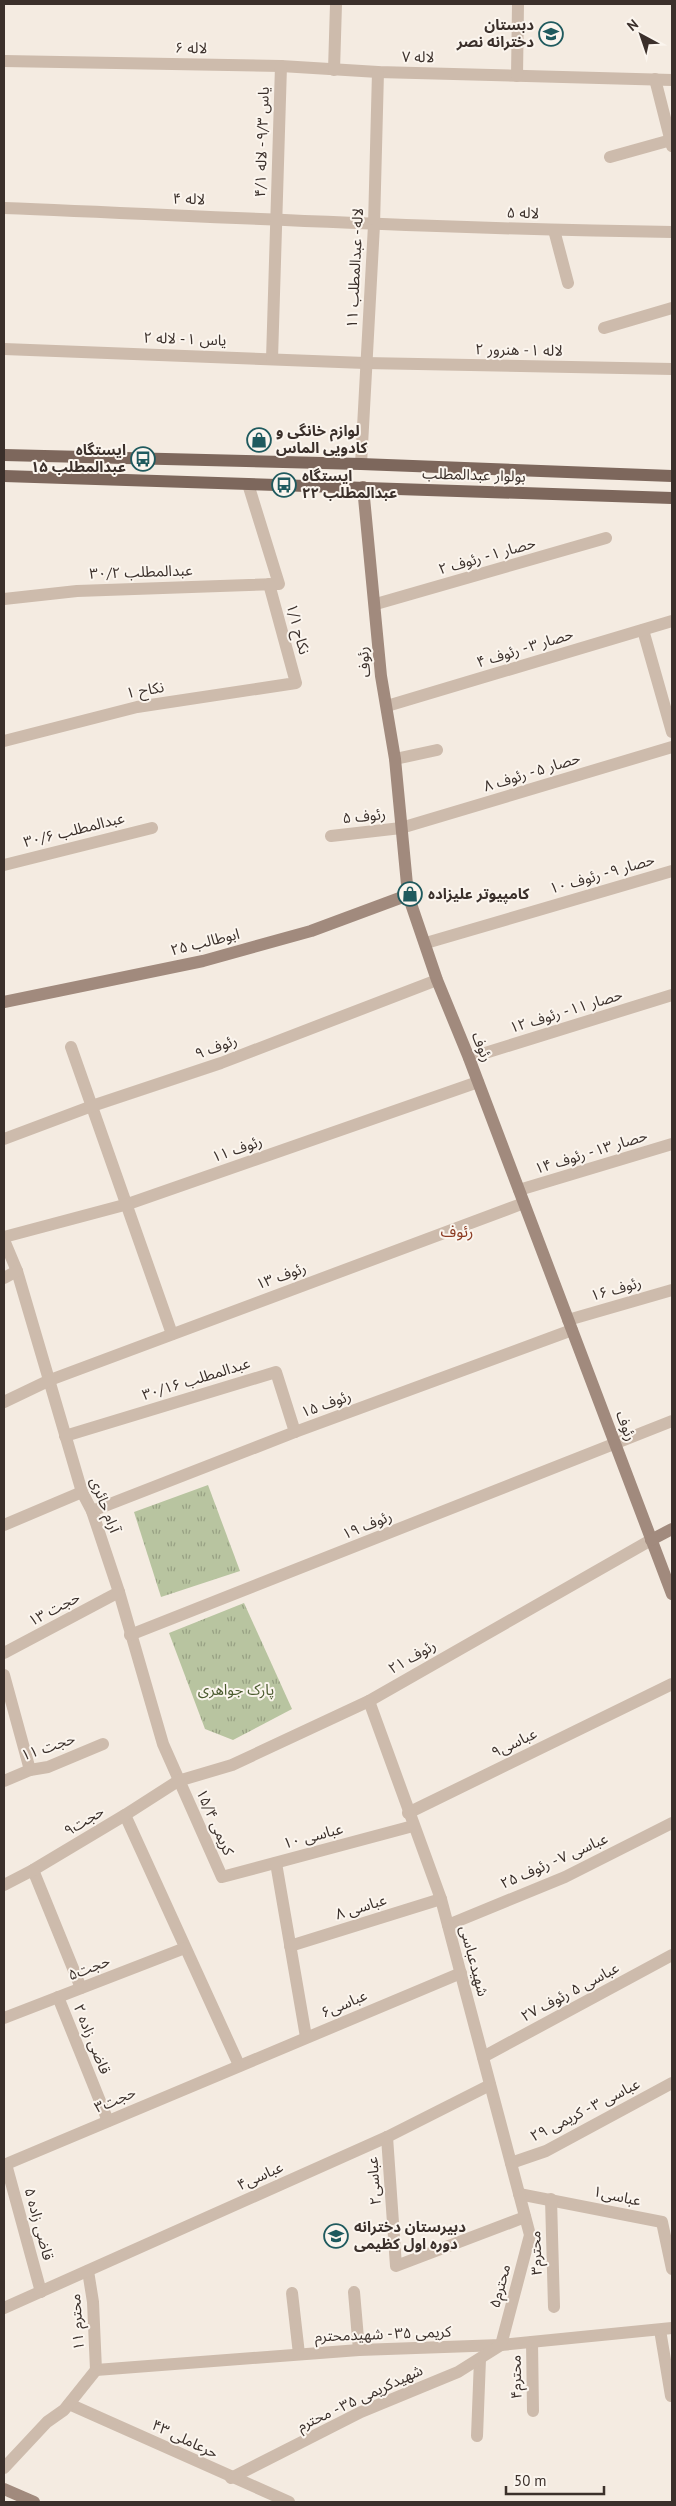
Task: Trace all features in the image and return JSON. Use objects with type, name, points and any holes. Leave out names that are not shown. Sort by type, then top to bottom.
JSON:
[{"type":"main road","name":"بولوار عبدالمطلب","points":[[4,455],[361,464],[672,476]]},
{"type":"main road","name":"بولوار عبدالمطلب","points":[[4,476],[672,498]]},
{"type":"street","points":[[334,70],[336,4]]},
{"type":"street","points":[[517,76],[518,4]]},
{"type":"street","name":"لاله ۶","points":[[4,61],[281,66],[378,72]]},
{"type":"street","name":"یاس ۹/۳ - لاله ۴/۱","points":[[272,359],[281,66]]},
{"type":"street","name":"لاله ۷","points":[[378,72],[672,80]]},
{"type":"street","name":"لاله - عبدالمطلب ۱۱","points":[[361,464],[374,225],[378,72]]},
{"type":"street","points":[[610,156],[671,143],[654,79]]},
{"type":"street","name":"لاله ۴","points":[[4,208],[275,218],[374,225]]},
{"type":"street","name":"لاله ۵","points":[[374,225],[672,232]]},
{"type":"street","points":[[554,230],[568,283]]},
{"type":"street","points":[[604,328],[672,308]]},
{"type":"street","name":"یاس ۱ - لاله ۲","points":[[4,349],[365,363]]},
{"type":"street","name":"لاله ۱ - هنرور ۲","points":[[365,363],[670,368]]},
{"type":"street","name":"نکاح ۱/۱","points":[[248,484],[274,584],[296,683]]},
{"type":"street","name":"رئوف","points":[[363,488],[376,604],[381,676],[394,759],[408,895],[426,943],[437,980],[469,1058],[672,1593]]},
{"type":"street","name":"حصار ۱ - رئوف ۲","points":[[376,604],[606,538]]},
{"type":"street","name":"عبدالمطلب ۳۰/۲","points":[[4,599],[77,591],[274,584]]},
{"type":"street","name":"حصار ۳ - رئوف ۴","points":[[387,706],[672,621]]},
{"type":"street","points":[[644,630],[672,732]]},
{"type":"street","name":"نکاح ۱","points":[[4,741],[137,707],[296,683]]},
{"type":"street","name":"حصار ۵ - رئوف ۸","points":[[401,828],[672,747]]},
{"type":"street","points":[[394,759],[437,750]]},
{"type":"street","name":"عبدالمطلب ۳۰/۶","points":[[4,865],[152,828]]},
{"type":"street","name":"رئوف ۵","points":[[331,836],[401,828]]},
{"type":"street","name":"حصار ۹ - رئوف ۱۰","points":[[426,943],[672,871]]},
{"type":"street","name":"ابوطالب ۲۵","points":[[4,1002],[203,961],[311,931],[408,895]]},
{"type":"street","name":"رئوف ۹","points":[[4,1139],[92,1106],[221,1062],[437,980]]},
{"type":"street","name":"حصار ۱۱ - رئوف ۱۲","points":[[469,1058],[672,995]]},
{"type":"street","points":[[71,1048],[128,1204],[172,1334]]},
{"type":"street","name":"رئوف ۱۱","points":[[4,1239],[128,1204],[478,1082]]},
{"type":"street","name":"حصار ۱۳ - رئوف ۱۴","points":[[519,1190],[672,1144]]},
{"type":"street","name":"رئوف ۱۳","points":[[4,1402],[50,1380],[524,1203]]},
{"type":"street","name":"آرام حائری","points":[[4,1239],[17,1272],[82,1492],[92,1512],[119,1592],[163,1744],[178,1781]]},
{"type":"street","points":[[4,1278],[17,1272]]},
{"type":"street","name":"رئوف ۱۶","points":[[570,1325],[672,1290]]},
{"type":"street","name":"رئوف ۱۵","points":[[92,1512],[570,1325]]},
{"type":"street","name":"عبدالمطلب ۳۰/۱۶","points":[[66,1436],[276,1372],[295,1432]]},
{"type":"street","name":"رئوف ۱۹","points":[[130,1635],[672,1421]]},
{"type":"street","points":[[4,1525],[82,1492]]},
{"type":"street","points":[[652,1540],[672,1529]]},
{"type":"street","name":"رئوف ۲۱","points":[[178,1781],[232,1765],[369,1700],[652,1540]]},
{"type":"street","name":"حجت ۱۳","points":[[4,1654],[119,1592]]},
{"type":"street","points":[[4,1675],[30,1770]]},
{"type":"street","name":"عباسی۹","points":[[408,1813],[672,1684]]},
{"type":"street","name":"شهیدعباسی","points":[[369,1700],[412,1826],[441,1900],[530,2235]]},
{"type":"street","name":"حجت ۱۱","points":[[4,1781],[30,1770],[48,1767],[103,1744]]},
{"type":"street","name":"حجت۹","points":[[4,1885],[33,1870],[178,1781]]},
{"type":"street","name":"کریمی ۱۵/۴","points":[[178,1781],[222,1877]]},
{"type":"street","points":[[125,1815],[238,2066]]},
{"type":"street","name":"عباسی ۷ - رئوف ۲۵","points":[[448,1925],[566,1877],[672,1823]]},
{"type":"street","name":"عباسی ۱۰","points":[[222,1877],[412,1826]]},
{"type":"street","points":[[276,1863],[306,2037]]},
{"type":"street","points":[[33,1870],[81,1988]]},
{"type":"street","name":"عباسی ۸","points":[[290,1946],[441,1900]]},
{"type":"street","name":"حجت۵","points":[[4,2018],[185,1948]]},
{"type":"street","name":"عباسی ۵ رئوف ۲۷","points":[[483,2057],[672,1955]]},
{"type":"street","name":"عباسی۶","points":[[238,2066],[461,1972]]},
{"type":"street","name":"قاضی زاده ۲","points":[[58,1997],[108,2121]]},
{"type":"street","name":"حجت۳","points":[[5,2164],[238,2066]]},
{"type":"street","name":"عباسی ۳ - کریمی ۲۹","points":[[511,2163],[546,2151],[672,2083]]},
{"type":"street","name":"عباسی۴","points":[[4,2308],[387,2136],[490,2085]]},
{"type":"street","name":"عباسی۲","points":[[387,2136],[396,2266],[525,2217]]},
{"type":"street","name":"قاضی زاده ۵","points":[[5,2164],[41,2292]]},
{"type":"street","name":"عباسی۱","points":[[519,2194],[667,2219],[672,2269]]},
{"type":"street","name":"محترم۳","points":[[551,2199],[554,2307]]},
{"type":"street","name":"محترم۵","points":[[501,2346],[530,2235]]},
{"type":"street","name":"محترم ۱۱","points":[[88,2271],[93,2302],[96,2370]]},
{"type":"street","points":[[354,2292],[359,2350]]},
{"type":"street","points":[[292,2293],[299,2354]]},
{"type":"street","points":[[666,2329],[671,2396]]},
{"type":"street","name":"کریمی ۳۵ - شهیدمحترم","points":[[96,2370],[359,2350],[501,2346],[666,2329]]},
{"type":"street","name":"محترم۴","points":[[532,2342],[533,2411]]},
{"type":"street","name":"شهیدکریمی ۳۵ - محترم","points":[[231,2478],[361,2412],[458,2372],[501,2346]]},
{"type":"street","points":[[477,2436],[480,2359]]},
{"type":"street","points":[[4,2468],[47,2422],[64,2410],[96,2370]]},
{"type":"street","name":"حرعاملی ۴۳","points":[[69,2404],[288,2502]]},
{"type":"street","points":[[4,2489],[34,2502]]},
{"type":"green space","points":[[208,1485],[240,1571],[161,1597],[134,1512]]},
{"type":"green space","name":"پارک جواهری","points":[[244,1603],[292,1709],[233,1740],[205,1729],[169,1633]]},
{"type":"place","name":"دبستان دخترانه نصر","points":[[551,34]]},
{"type":"place","name":"لوازم خانگی و کادویی الماس","points":[[259,440]]},
{"type":"place","name":"ایستگاه عبدالمطلب ۱۵","points":[[143,459]]},
{"type":"place","name":"ایستگاه عبدالمطلب ۲۲","points":[[284,485]]},
{"type":"place","name":"کامپیوتر علیزاده","points":[[410,894]]},
{"type":"place","name":"دبیرستان دخترانه دوره اول کظیمی","points":[[336,2236]]},
{"type":"district","name":"رئوف","points":[[457,1231]]}]
